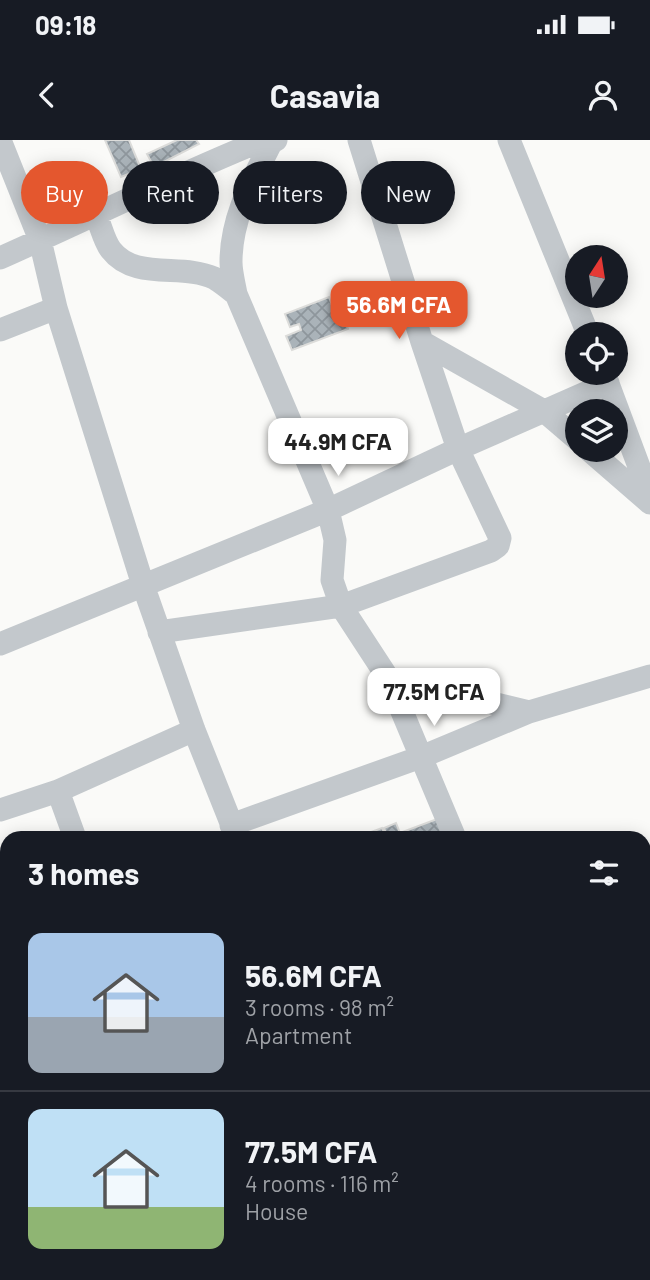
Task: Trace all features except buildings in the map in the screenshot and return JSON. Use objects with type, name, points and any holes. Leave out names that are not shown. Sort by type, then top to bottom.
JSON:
[{"type":"street","points":[[0,140],[40,240],[56,308],[143,585],[194,730],[234,831]]},
{"type":"street","points":[[108,208],[209,150],[263,140]]},
{"type":"street","points":[[276,140],[271,143],[249,187],[232,239],[231,265],[236,294],[328,510],[335,540],[332,580],[341,606],[388,678],[452,831]]},
{"type":"street","points":[[159,632],[341,606],[491,551],[498,545],[500,538],[458,449],[359,140]]},
{"type":"street","points":[[509,140],[583,322]]},
{"type":"street","points":[[0,258],[76,224]]},
{"type":"street","points":[[100,224],[111,250],[127,264],[213,278],[236,294]]},
{"type":"street","points":[[0,330],[56,308]]},
{"type":"street","points":[[422,342],[544,411],[565,429]]},
{"type":"street","points":[[0,644],[328,510],[544,411],[593,385]]},
{"type":"street","points":[[609,385],[650,496]]},
{"type":"street","points":[[603,462],[650,503]]},
{"type":"street","points":[[236,831],[529,712],[650,676]]},
{"type":"street","points":[[388,678],[529,712]]},
{"type":"street","points":[[0,810],[58,791],[194,730]]},
{"type":"street","points":[[58,791],[72,831]]}]
